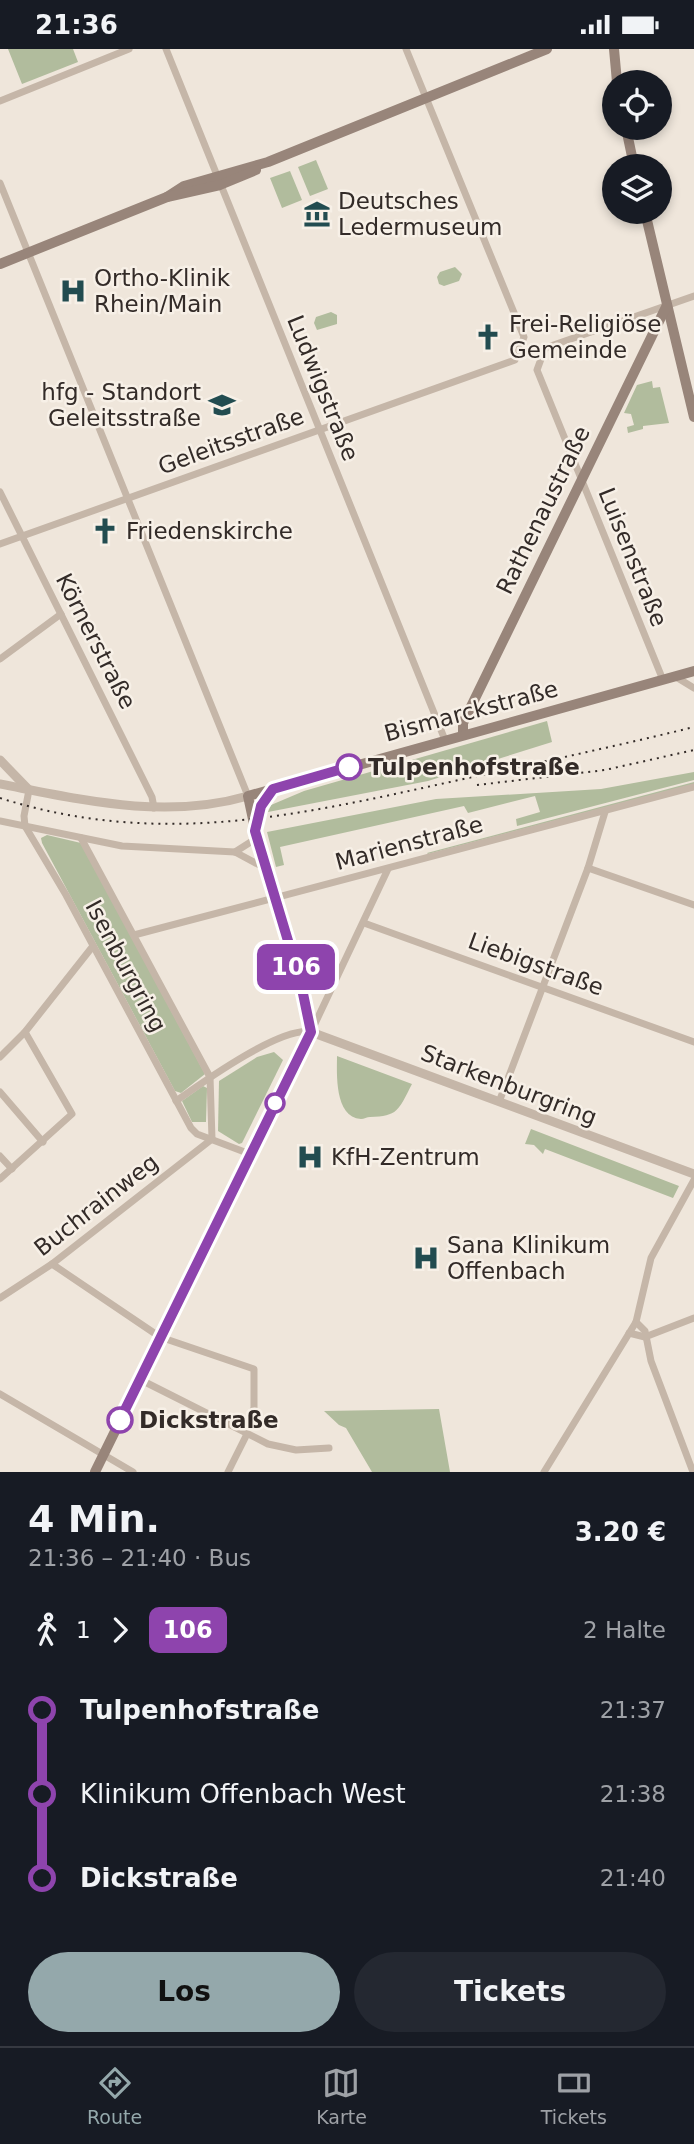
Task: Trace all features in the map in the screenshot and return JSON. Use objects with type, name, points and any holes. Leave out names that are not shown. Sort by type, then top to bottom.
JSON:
[{"type":"main road","points":[[0,264],[167,197],[179,188],[218,180],[268,162],[547,49]]},
{"type":"main road","points":[[606,49],[613,70]]},
{"type":"main road","points":[[614,49],[615,70]]},
{"type":"main road","points":[[648,224],[694,418]]},
{"type":"main road","name":"Rathenaustraße","points":[[463,735],[463,723],[667,306]]},
{"type":"main road","name":"Bismarckstraße","points":[[248,796],[694,671]]},
{"type":"main road","points":[[256,835],[261,806],[273,789]]},
{"type":"main road","points":[[94,1472],[311,1032],[309,1013],[256,835],[248,796]]},
{"type":"street","points":[[0,101],[129,49]]},
{"type":"street","name":"Ludwigstraße","points":[[166,49],[445,740]]},
{"type":"street","points":[[407,49],[426,98]]},
{"type":"street","name":"Geleitsstraße","points":[[0,544],[515,360],[524,337],[426,98]]},
{"type":"street","points":[[0,183],[248,796]]},
{"type":"street","points":[[667,306],[694,296]]},
{"type":"street","name":"Luisenstraße","points":[[663,680],[537,370],[545,348],[667,306]]},
{"type":"street","name":"Körnerstraße","points":[[0,492],[152,797],[154,809]]},
{"type":"street","points":[[0,659],[61,614]]},
{"type":"street","points":[[676,677],[694,688]]},
{"type":"street","points":[[0,778],[2,762]]},
{"type":"street","points":[[2,762],[29,790],[25,826]]},
{"type":"street","name":"Bismarckstraße","points":[[0,784],[154,809],[195,807],[248,796]]},
{"type":"street","name":"Marienstraße","points":[[134,935],[694,787]]},
{"type":"street","points":[[499,1102],[588,867],[605,811]]},
{"type":"street","points":[[0,821],[96,841],[153,849],[235,852],[267,869]]},
{"type":"street","name":"Isenburgring","points":[[25,826],[42,850],[192,1131],[250,1154]]},
{"type":"street","points":[[42,850],[39,838],[45,830]]},
{"type":"street","points":[[235,852],[256,835]]},
{"type":"street","name":"Isenburgring","points":[[81,838],[210,1077],[212,1139]]},
{"type":"street","points":[[91,855],[96,841]]},
{"type":"street","points":[[588,867],[694,905]]},
{"type":"street","points":[[176,1101],[210,1077],[293,1031],[311,1032],[388,869]]},
{"type":"street","name":"Liebigstraße","points":[[364,923],[694,1042]]},
{"type":"street","points":[[0,1057],[25,1031],[93,946]]},
{"type":"street","points":[[0,1179],[68,1121],[72,1112],[54,1086],[25,1031]]},
{"type":"street","name":"Starkenburgring","points":[[311,1032],[694,1174]]},
{"type":"street","points":[[0,1092],[43,1142]]},
{"type":"street","name":"Buchrainweg","points":[[0,1298],[52,1264],[212,1139]]},
{"type":"street","points":[[0,1156],[12,1169]]},
{"type":"street","points":[[544,1472],[636,1322],[651,1258],[694,1180]]},
{"type":"street","points":[[52,1264],[160,1336],[254,1369],[254,1408],[228,1472]]},
{"type":"street","points":[[629,1333],[645,1334],[694,1318]]},
{"type":"street","points":[[636,1322],[645,1334],[651,1361],[693,1472]]},
{"type":"street","points":[[139,1380],[245,1432],[288,1449],[329,1448]]},
{"type":"street","points":[[1,1397],[133,1472]]},
{"type":"green space","points":[[8,49],[73,49],[78,62],[22,84]]},
{"type":"green space","points":[[316,160],[328,189],[310,196],[298,167]]},
{"type":"green space","points":[[290,171],[302,200],[282,208],[270,178]]},
{"type":"green space","points":[[455,267],[462,274],[459,281],[444,286],[439,284],[437,277],[440,272]]},
{"type":"green space","points":[[331,312],[337,315],[337,324],[317,330],[314,323],[316,317]]},
{"type":"green space","points":[[652,381],[653,388],[660,387],[669,423],[643,426],[643,429],[628,433],[627,427],[634,425],[631,414],[624,413],[637,385]]},
{"type":"green space","points":[[547,721],[552,742],[428,781],[268,812],[271,805],[304,791]]},
{"type":"green space","points":[[694,772],[694,780],[517,826],[516,819],[540,812],[535,796],[468,813],[464,806],[280,847],[284,865],[276,867],[267,832],[436,799],[601,789]]},
{"type":"green space","points":[[694,782],[694,784],[427,853]]},
{"type":"green space","points":[[47,835],[81,843],[205,1074],[181,1093],[175,1091],[42,843],[41,838]]},
{"type":"green space","points":[[274,1052],[283,1060],[242,1143],[239,1144],[218,1131],[219,1081],[257,1057]]},
{"type":"green space","points":[[337,1056],[412,1084],[400,1106],[386,1115],[361,1119],[352,1116],[346,1111],[339,1093]]},
{"type":"green space","points":[[203,1086],[207,1088],[206,1122],[192,1122],[182,1101]]},
{"type":"green space","points":[[531,1129],[679,1186],[673,1198],[545,1149],[543,1154],[534,1145],[525,1144]]},
{"type":"green space","points":[[439,1409],[450,1472],[372,1472],[346,1428],[324,1411]]},
{"type":"railway","points":[[0,798],[58,813],[115,821],[171,824],[226,821],[281,815],[393,795],[694,727]]},
{"type":"railway","points":[[477,785],[605,770],[694,750]]},
{"type":"bus line","name":"106","points":[[120,1420],[311,1032],[301,984],[255,831],[261,806],[273,789],[349,767]]},
{"type":"place","name":"Deutsches Ledermuseum","points":[[317,214]]},
{"type":"place","name":"Ortho-Klinik Rhein/Main","points":[[73,291]]},
{"type":"place","name":"Frei-Religiöse Gemeinde","points":[[488,337]]},
{"type":"place","name":"hfg - Standort Geleitsstraße","points":[[222,405]]},
{"type":"place","name":"Friedenskirche","points":[[105,531]]},
{"type":"place","name":"Tulpenhofstraße","points":[[349,767]]},
{"type":"place","name":"KfH-Zentrum","points":[[310,1157]]},
{"type":"place","name":"Sana Klinikum Offenbach","points":[[426,1258]]},
{"type":"place","name":"Dickstraße","points":[[120,1420]]}]
